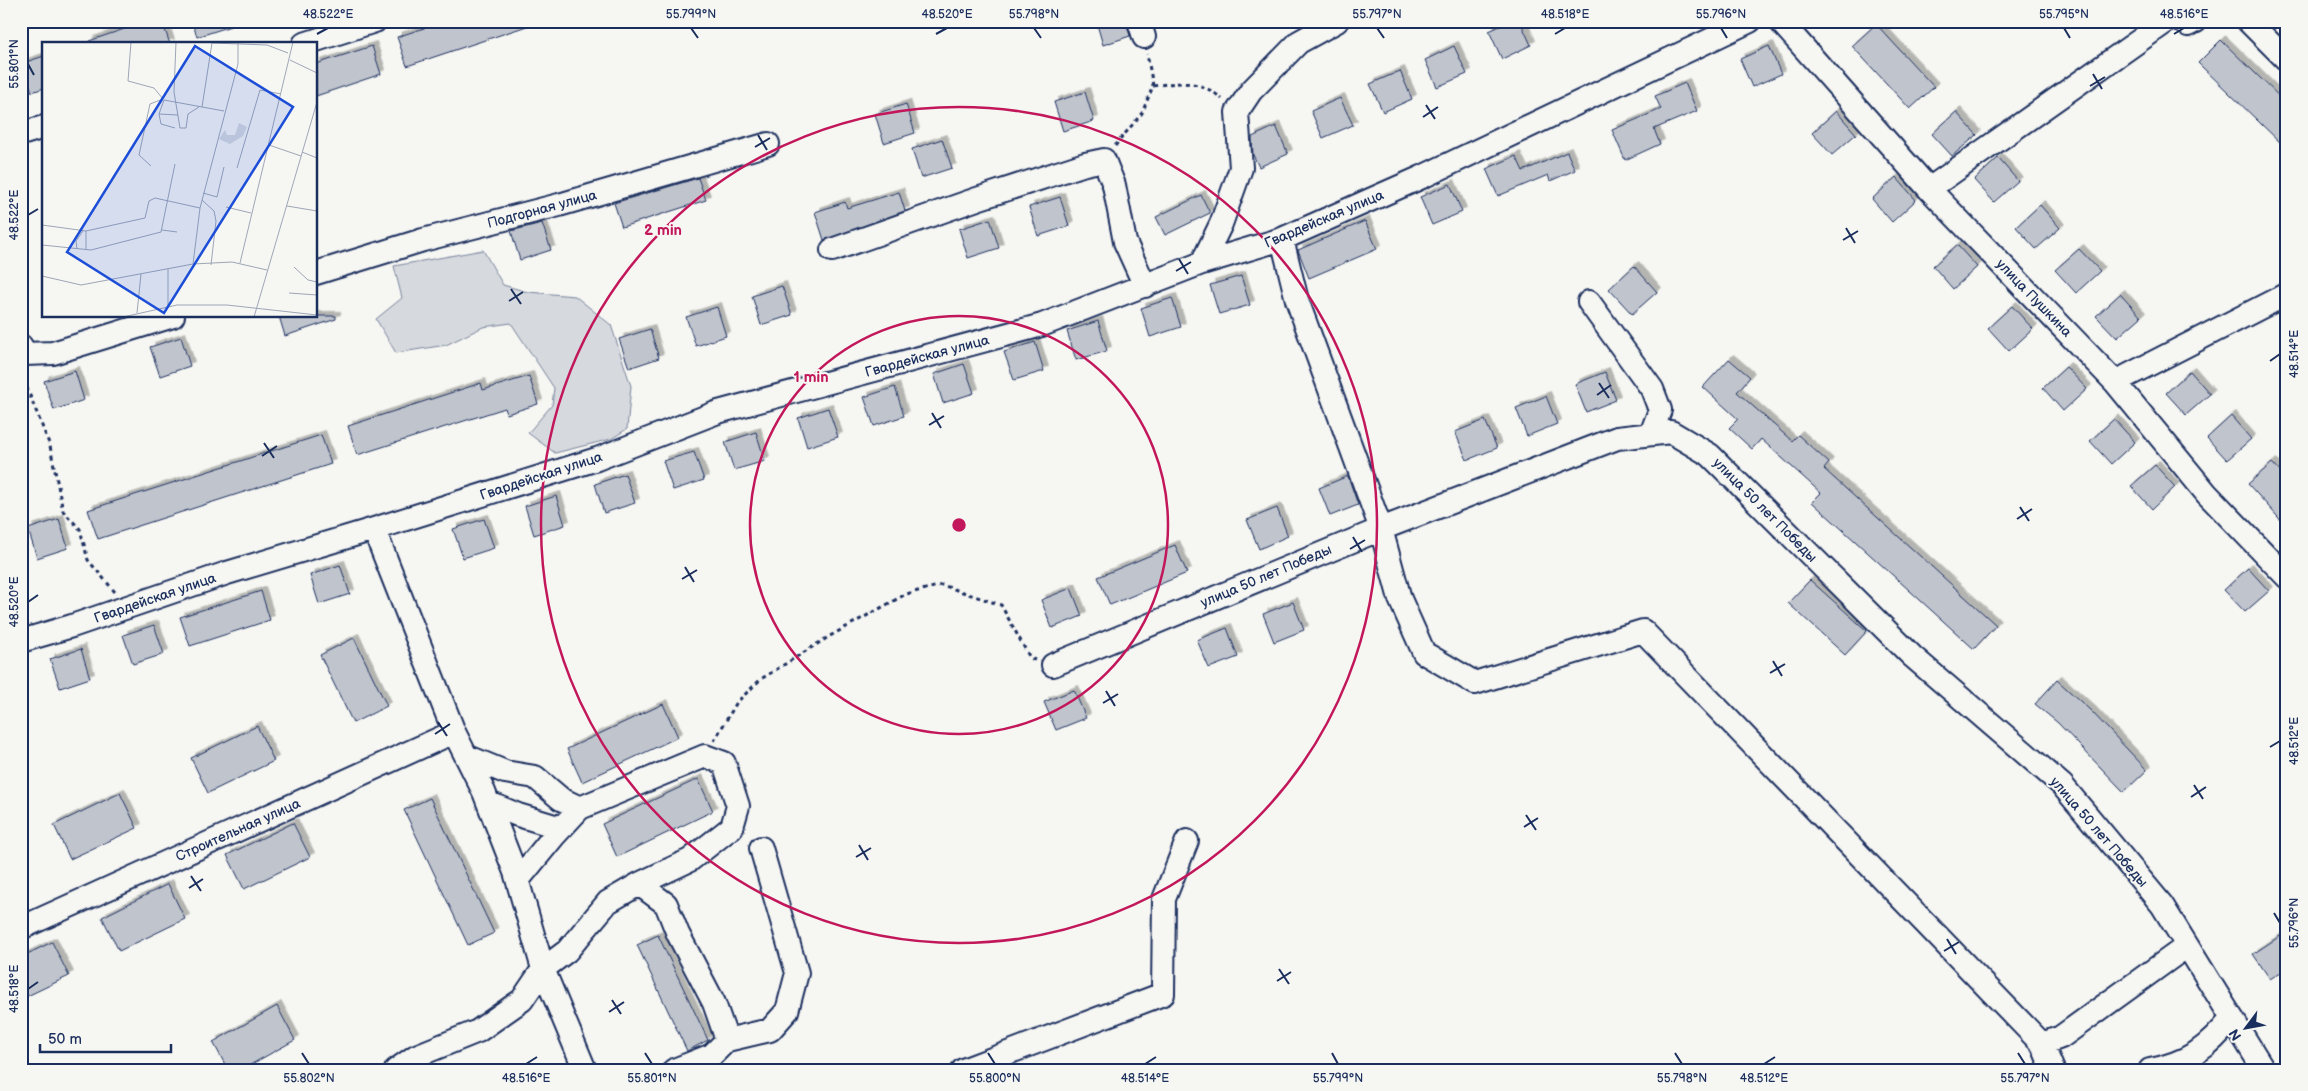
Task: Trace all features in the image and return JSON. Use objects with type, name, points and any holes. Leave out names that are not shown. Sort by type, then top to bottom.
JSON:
[{"type":"street","points":[[310,42],[375,21]]},
{"type":"street","points":[[1202,263],[1221,224],[1241,168],[1237,112],[1251,91],[1299,42],[1336,21]]},
{"type":"street","name":"Гвардейская улица","points":[[21,640],[72,626],[227,573],[597,459],[718,412],[1042,325],[1202,263],[1282,239],[1422,177],[1750,21]]},
{"type":"street","name":"улица Пушкина","points":[[1780,21],[1929,189],[2115,382],[2207,494],[2287,577]]},
{"type":"street","points":[[1929,189],[2167,21]]},
{"type":"street","points":[[2182,21],[2188,25],[2196,21]]},
{"type":"street","points":[[2248,21],[2287,60]]},
{"type":"street","points":[[21,134],[42,128]]},
{"type":"street","name":"Подгорная улица","points":[[318,272],[423,240],[559,205],[768,144]]},
{"type":"street","points":[[832,250],[986,196],[1085,164],[1104,160],[1114,185],[1125,242],[1144,286]]},
{"type":"street","points":[[1282,239],[1297,300],[1381,528],[1400,599],[1424,653],[1475,683],[1642,631],[2052,1061],[2061,1037],[2187,946]]},
{"type":"street","points":[[2115,382],[2287,294]]},
{"type":"street","points":[[1589,302],[1652,390],[1660,410],[1651,434]]},
{"type":"street","points":[[23,350],[53,353],[167,318]]},
{"type":"street","name":"улица 50 лет Победы","points":[[1053,665],[1381,528],[1617,438],[1671,432],[1710,455],[1912,656],[2062,785],[2162,905],[2264,1070]]},
{"type":"street","points":[[374,529],[454,732],[489,803],[518,880],[543,969],[585,1070]]},
{"type":"street","name":"Строительная улица","points":[[21,928],[454,732]]},
{"type":"street","points":[[466,756],[505,772],[535,777],[561,798],[580,808]]},
{"type":"street","points":[[396,1070],[416,1056],[478,1031],[522,1000],[543,969],[567,951],[608,902],[639,884],[690,860],[732,828],[738,806],[724,763],[705,756],[580,808],[518,880]]},
{"type":"street","points":[[489,803],[518,815],[561,828]]},
{"type":"street","points":[[963,1070],[1163,994],[1164,899],[1187,841]]},
{"type":"street","points":[[674,1070],[712,1055],[727,1040],[770,1030],[787,1011],[797,973],[761,848]]},
{"type":"street","points":[[639,884],[666,904],[678,934],[714,1003],[727,1040]]},
{"type":"street","points":[[2150,1070],[2171,1066],[2190,1057],[2217,1038],[2232,1018]]},
{"type":"path","points":[[1104,160],[1142,112],[1152,86],[1142,29]]},
{"type":"path","points":[[1152,86],[1186,82],[1215,92],[1237,112]]},
{"type":"path","points":[[23,350],[23,378],[50,446],[63,512],[80,529],[88,560],[128,607]]},
{"type":"path","points":[[705,756],[737,702],[760,679],[830,636],[906,594],[942,585],[1001,605],[1030,658],[1053,665]]},
{"type":"shaded area","points":[[483,250],[503,285],[528,292],[575,296],[611,325],[631,386],[627,429],[611,439],[555,453],[528,433],[552,405],[554,388],[511,323],[483,327],[446,345],[396,353],[376,319],[402,298],[394,266]]},
{"type":"building","points":[[148,21],[162,21],[169,42],[89,42]]},
{"type":"building","points":[[192,21],[237,21],[237,24],[197,37]]},
{"type":"building","points":[[445,21],[533,21],[533,24],[407,66],[397,37]]},
{"type":"building","points":[[1096,21],[1126,21],[1130,36],[1103,45]]},
{"type":"building","points":[[1511,21],[1520,21],[1531,45],[1502,59],[1489,31]]},
{"type":"building","points":[[1876,24],[1934,87],[1910,109],[1852,46]]},
{"type":"building","points":[[2221,40],[2287,104],[2287,149],[2198,63]]},
{"type":"building","points":[[372,46],[381,74],[318,95],[318,63]]},
{"type":"building","points":[[1454,46],[1467,74],[1437,87],[1425,60]]},
{"type":"building","points":[[1769,46],[1781,74],[1752,87],[1740,59]]},
{"type":"building","points":[[42,57],[42,89],[32,92],[23,63]]},
{"type":"building","points":[[1400,71],[1412,99],[1383,112],[1370,84]]},
{"type":"building","points":[[1685,83],[1697,111],[1654,129],[1660,144],[1625,160],[1612,130],[1661,109],[1655,96]]},
{"type":"building","points":[[1085,92],[1094,121],[1063,131],[1054,102]]},
{"type":"building","points":[[1340,98],[1353,125],[1323,138],[1311,111]]},
{"type":"building","points":[[906,104],[915,133],[884,143],[875,114]]},
{"type":"building","points":[[1836,111],[1856,134],[1832,155],[1812,133]]},
{"type":"building","points":[[1956,112],[1977,135],[1952,156],[1932,134]]},
{"type":"building","points":[[1276,126],[1288,154],[1259,167],[1253,155],[1252,137]]},
{"type":"building","points":[[942,139],[952,168],[921,178],[912,149]]},
{"type":"building","points":[[1567,152],[1575,170],[1550,181],[1548,175],[1498,196],[1486,169],[1516,156],[1523,171]]},
{"type":"building","points":[[1998,158],[2018,181],[1994,202],[1974,180]]},
{"type":"building","points":[[1896,177],[1916,200],[1892,222],[1872,199]]},
{"type":"building","points":[[698,178],[706,200],[622,227],[614,203]]},
{"type":"building","points":[[1450,184],[1462,212],[1432,225],[1420,197]]},
{"type":"building","points":[[899,192],[905,211],[824,240],[815,212],[845,202],[847,208]]},
{"type":"building","points":[[1201,195],[1210,213],[1165,235],[1156,217]]},
{"type":"building","points":[[1060,197],[1069,226],[1038,236],[1029,207]]},
{"type":"building","points":[[2040,205],[2060,228],[2036,249],[2016,227]]},
{"type":"building","points":[[990,219],[999,248],[968,258],[959,229]]},
{"type":"building","points":[[1365,221],[1377,249],[1309,278],[1298,250]]},
{"type":"building","points":[[542,223],[551,250],[520,260],[511,231]]},
{"type":"building","points":[[1957,245],[1977,267],[1953,289],[1933,266]]},
{"type":"building","points":[[2079,249],[2100,271],[2076,293],[2055,270]]},
{"type":"building","points":[[1634,266],[1657,292],[1632,314],[1609,289]]},
{"type":"building","points":[[1241,276],[1250,305],[1219,314],[1210,285]]},
{"type":"building","points":[[782,286],[792,315],[761,325],[752,296]]},
{"type":"building","points":[[2120,294],[2141,317],[2117,338],[2096,316]]},
{"type":"building","points":[[1172,298],[1181,327],[1150,337],[1141,308]]},
{"type":"building","points":[[2012,306],[2033,329],[2009,351],[1988,328]]},
{"type":"building","points":[[717,307],[726,336],[696,346],[686,317]]},
{"type":"building","points":[[336,316],[336,319],[285,336],[280,318]]},
{"type":"building","points":[[1098,321],[1107,351],[1076,360],[1067,331]]},
{"type":"building","points":[[650,329],[659,358],[629,368],[619,339]]},
{"type":"building","points":[[181,337],[190,366],[160,376],[150,347]]},
{"type":"building","points":[[1035,342],[1044,371],[1014,380],[1004,352]]},
{"type":"building","points":[[1729,359],[1750,377],[1737,392],[1792,441],[1798,435],[1829,463],[1824,469],[1996,625],[1974,649],[1812,502],[1821,493],[1761,439],[1752,449],[1729,428],[1738,419],[1703,387]]},
{"type":"building","points":[[964,364],[974,393],[943,403],[934,374]]},
{"type":"building","points":[[2066,367],[2087,389],[2063,411],[2043,388]]},
{"type":"building","points":[[75,371],[84,400],[54,410],[44,381]]},
{"type":"building","points":[[2190,371],[2210,394],[2186,415],[2166,393]]},
{"type":"building","points":[[1605,372],[1616,400],[1586,412],[1575,384]]},
{"type":"building","points":[[529,376],[538,404],[507,414],[505,408],[357,455],[348,426],[481,383],[483,390]]},
{"type":"building","points":[[895,387],[904,416],[874,426],[864,397]]},
{"type":"building","points":[[1546,396],[1557,424],[1527,436],[1516,408]]},
{"type":"building","points":[[828,408],[838,437],[807,447],[798,418]]},
{"type":"building","points":[[2231,416],[2251,439],[2227,460],[2207,438]]},
{"type":"building","points":[[2114,419],[2135,442],[2111,464],[2090,441]]},
{"type":"building","points":[[1485,420],[1497,448],[1467,460],[1455,432]]},
{"type":"building","points":[[756,432],[765,461],[734,470],[725,442]]},
{"type":"building","points":[[321,435],[331,464],[98,539],[88,510]]},
{"type":"building","points":[[694,452],[704,480],[673,490],[663,461]]},
{"type":"building","points":[[2272,463],[2287,479],[2287,527],[2248,484]]},
{"type":"building","points":[[2155,465],[2175,487],[2152,509],[2131,486]]},
{"type":"building","points":[[625,474],[635,503],[604,513],[595,484]]},
{"type":"building","points":[[1348,476],[1358,505],[1330,516],[1319,488]]},
{"type":"building","points":[[556,496],[565,525],[534,535],[525,506]]},
{"type":"building","points":[[1277,508],[1288,536],[1259,549],[1247,520]]},
{"type":"building","points":[[59,519],[68,548],[37,558],[28,529]]},
{"type":"building","points":[[484,519],[494,548],[463,558],[453,529]]},
{"type":"building","points":[[1175,545],[1187,573],[1110,605],[1098,577]]},
{"type":"building","points":[[340,565],[350,594],[319,604],[310,575]]},
{"type":"building","points":[[2248,568],[2269,591],[2245,612],[2224,590]]},
{"type":"building","points":[[1810,580],[1867,631],[1845,655],[1788,603]]},
{"type":"building","points":[[1071,588],[1082,616],[1052,628],[1041,600]]},
{"type":"building","points":[[261,591],[270,620],[190,646],[180,617]]},
{"type":"building","points":[[1293,602],[1304,630],[1274,642],[1263,614]]},
{"type":"building","points":[[154,625],[164,654],[133,664],[123,635]]},
{"type":"building","points":[[1227,628],[1238,657],[1209,668],[1197,640]]},
{"type":"building","points":[[354,638],[387,706],[353,723],[320,655]]},
{"type":"building","points":[[81,649],[90,678],[60,688],[50,659]]},
{"type":"building","points":[[2057,680],[2091,711],[2147,770],[2124,792],[2058,723],[2035,704]]},
{"type":"building","points":[[1074,690],[1086,718],[1056,730],[1044,702]]},
{"type":"building","points":[[663,704],[678,737],[582,782],[567,749]]},
{"type":"building","points":[[257,726],[274,761],[208,793],[191,758]]},
{"type":"building","points":[[698,779],[713,811],[617,857],[602,824]]},
{"type":"building","points":[[120,793],[137,828],[70,859],[54,825]]},
{"type":"building","points":[[430,798],[494,933],[468,945],[404,810]]},
{"type":"building","points":[[293,823],[310,857],[244,889],[227,855]]},
{"type":"building","points":[[168,884],[185,919],[119,951],[102,917]]},
{"type":"building","points":[[658,935],[708,1040],[687,1051],[637,945]]},
{"type":"building","points":[[2280,936],[2287,947],[2287,968],[2270,979],[2253,954]]},
{"type":"building","points":[[52,942],[69,976],[21,999],[21,957]]},
{"type":"building","points":[[277,1006],[295,1040],[241,1070],[228,1070],[213,1042]]}]
